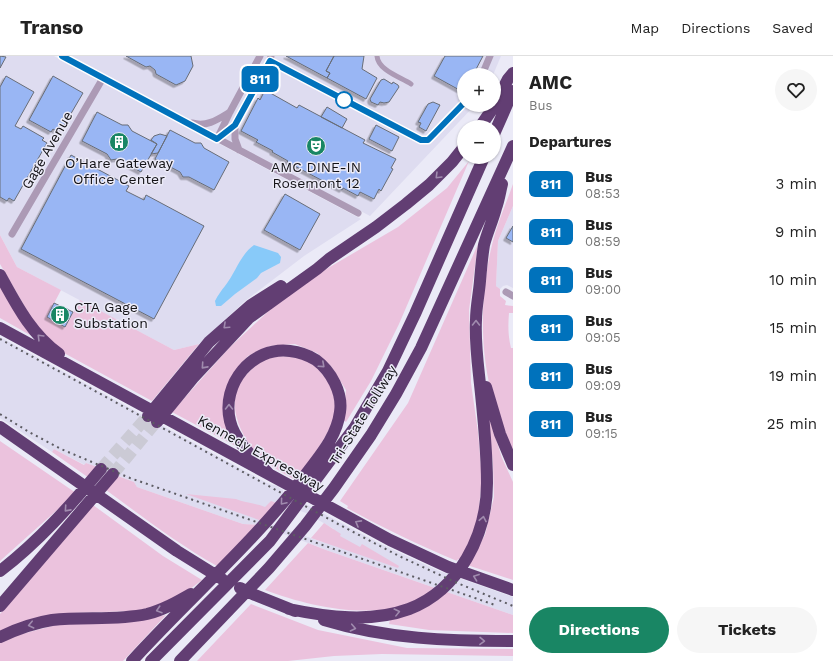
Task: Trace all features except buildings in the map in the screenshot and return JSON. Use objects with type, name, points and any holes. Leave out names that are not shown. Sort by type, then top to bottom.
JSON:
[{"type":"highway","points":[[485,120],[513,73]]},
{"type":"highway","points":[[500,120],[513,91]]},
{"type":"highway","name":"Tri-State Tollway","points":[[180,661],[269,568],[305,526],[371,435],[396,394],[420,348],[513,146]]},
{"type":"highway","points":[[149,415],[209,342],[250,305],[314,265],[329,259],[376,227],[429,185],[457,156]]},
{"type":"highway","points":[[289,609],[324,615],[368,617],[408,609],[420,604],[437,592],[448,582],[469,555],[483,521],[487,485],[486,444],[478,362],[476,321],[484,244],[497,206],[506,162]]},
{"type":"highway","name":"Tri-State Tollway","points":[[151,661],[270,541],[356,427],[388,371],[415,314],[481,164]]},
{"type":"highway","points":[[0,275],[33,330],[52,349],[67,360],[112,384],[129,398]]},
{"type":"highway","name":"Kennedy Expressway","points":[[0,328],[129,398],[149,415],[178,425],[390,540],[430,559],[513,590]]},
{"type":"highway","points":[[132,661],[255,536],[303,479],[333,434],[340,413],[341,403],[338,391],[327,369],[315,359],[301,353],[273,351],[257,358],[237,375],[230,393],[228,412],[233,431],[248,451],[269,474]]},
{"type":"highway","points":[[478,362],[500,434],[513,465]]},
{"type":"highway","points":[[0,427],[110,503],[170,547],[207,571],[270,602],[336,624],[408,637],[455,641],[513,641]]},
{"type":"highway","points":[[0,571],[20,556],[107,471],[45,553],[0,606]]},
{"type":"highway","points":[[0,593],[24,570],[45,553]]},
{"type":"highway","points":[[0,637],[19,628],[53,620],[116,618],[145,614],[165,608],[206,585]]},
{"type":"street","points":[[62,56],[358,213]]},
{"type":"street","points":[[217,139],[260,56]]},
{"type":"street","points":[[377,56],[378,62],[382,68],[411,84]]},
{"type":"street","points":[[485,68],[490,56]]},
{"type":"street","points":[[252,71],[270,58]]},
{"type":"street","points":[[217,139],[235,125],[270,58]]},
{"type":"street","points":[[270,58],[421,140],[428,140],[457,109]]},
{"type":"street","name":"Gage Avenue","points":[[12,234],[104,78]]},
{"type":"street","points":[[184,121],[197,124],[210,123],[230,112]]},
{"type":"street","points":[[235,125],[235,139],[239,150]]},
{"type":"shaded area","points":[[0,56],[54,56],[361,219],[304,256],[245,301],[199,344],[174,350],[17,267],[0,235]]},
{"type":"shaded area","points":[[68,56],[501,56],[496,68],[457,68],[457,112],[468,112],[461,120],[457,120],[457,124],[370,216]]},
{"type":"shaded area","points":[[468,164],[399,324],[371,381],[346,422],[343,420],[346,390],[331,366],[317,353],[295,344],[270,346],[248,356],[238,367],[231,380],[239,448],[172,412],[229,348],[275,305],[323,271],[398,227],[447,188]]},
{"type":"shaded area","points":[[513,184],[513,206],[498,241],[496,286],[500,289],[500,296],[506,301],[505,305],[513,306],[513,313],[509,313],[508,326],[510,344],[511,348],[513,348],[513,456],[496,409],[489,383],[484,344],[483,303],[492,245]]},
{"type":"shaded area","points":[[513,206],[513,288],[507,285],[500,289],[496,286],[498,241]]},
{"type":"shaded area","points":[[0,235],[17,267],[61,290],[47,317],[65,327],[80,300],[174,350],[199,344],[152,401],[64,353],[36,326],[0,264]]},
{"type":"shaded area","points":[[478,244],[469,310],[471,383],[478,432],[482,478],[478,518],[470,544],[461,560],[458,559],[457,561],[374,522],[347,508],[348,506],[340,501],[408,403]]},
{"type":"shaded area","points":[[0,284],[30,333],[30,335],[0,318]]},
{"type":"shaded area","points":[[0,337],[267,483],[277,486],[283,490],[283,492],[383,545],[439,571],[513,597],[513,615],[259,525],[243,524],[137,487],[134,482],[86,463],[85,465],[54,449],[52,452],[0,418]],"holes":[[[277,503],[306,513],[334,529],[322,542],[262,521]]]},
{"type":"shaded area","points":[[279,356],[299,358],[310,362],[324,376],[333,392],[335,401],[335,411],[330,428],[319,447],[295,480],[271,466],[255,451],[241,430],[235,406],[236,395],[240,383],[248,373],[262,361]]},
{"type":"shaded area","points":[[487,411],[502,458],[513,482],[513,580],[467,565],[485,535],[494,497],[493,464]]},
{"type":"shaded area","points":[[0,441],[76,493],[0,561]]},
{"type":"shaded area","points":[[54,449],[84,465],[86,463],[97,467],[89,478],[52,452]]},
{"type":"shaded area","points":[[118,476],[134,482],[137,487],[243,524],[259,525],[217,566],[174,539],[106,490]]},
{"type":"shaded area","points":[[186,494],[236,499],[265,507],[271,501],[277,503],[262,521]]},
{"type":"shaded area","points":[[93,505],[163,556],[202,580],[181,596],[164,604],[136,611],[72,613],[0,633],[0,614]]},
{"type":"shaded area","points":[[324,523],[341,534],[340,536],[360,547],[362,544],[399,566],[398,568],[311,538]]},
{"type":"shaded area","points":[[308,543],[435,588],[413,603],[392,608],[374,610],[337,609],[299,601],[265,590]]},
{"type":"shaded area","points":[[444,591],[513,615],[513,633],[429,630],[389,624],[390,620]]},
{"type":"shaded area","points":[[251,604],[318,630],[407,648],[513,649],[513,656],[382,654],[334,656],[288,661],[197,661]]},
{"type":"shaded area","points":[[166,615],[123,661],[0,661],[0,642],[18,635],[56,625],[138,620]]},
{"type":"water","points":[[254,245],[278,253],[281,257],[280,263],[261,273],[257,278],[221,306],[216,306],[215,301],[218,295],[229,281],[245,254]]},
{"type":"tunnel","points":[[101,469],[147,417]]},
{"type":"tunnel","points":[[113,474],[156,422]]},
{"type":"railway","points":[[0,339],[399,556],[455,582],[513,606]]},
{"type":"railway","points":[[0,414],[61,449],[130,478],[495,605]]},
{"type":"bus line","name":"811","points":[[62,56],[217,139],[235,125],[270,61],[421,140],[428,140],[457,110]]},
{"type":"place","name":"O’Hare Gateway Office Center","points":[[119,142]]},
{"type":"place","name":"AMC DINE-IN Rosemont 12","points":[[316,146]]},
{"type":"place","name":"CTA Gage Substation","points":[[60,315]]}]
